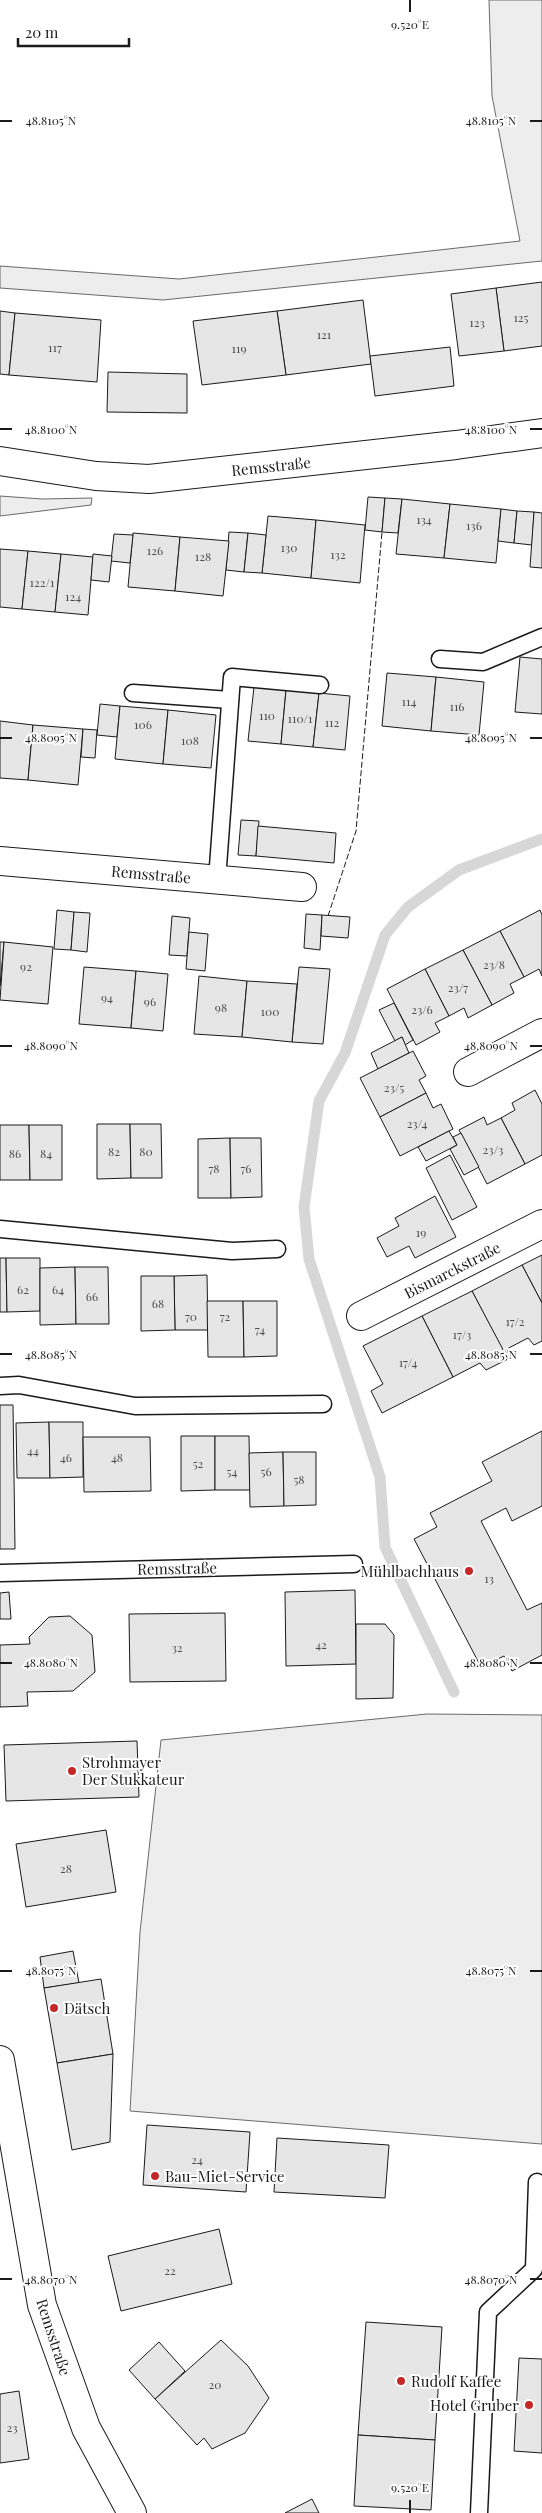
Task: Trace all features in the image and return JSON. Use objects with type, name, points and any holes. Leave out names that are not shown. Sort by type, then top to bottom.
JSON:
[{"type":"street","name":"Remsstraße","points":[[0,461],[96,476],[149,479],[456,445],[542,433]]},
{"type":"street","name":"Remsstraße","points":[[0,861],[302,887]]},
{"type":"street","points":[[468,1072],[542,1033]]},
{"type":"street","name":"Bismarckstraße","points":[[361,1316],[542,1224]]},
{"type":"street","name":"Remsstraße","points":[[0,2060],[42,2304],[86,2428],[132,2513]]},
{"type":"lane","points":[[440,659],[483,662],[542,637]]},
{"type":"lane","points":[[217,880],[232,677],[320,685]]},
{"type":"lane","points":[[133,692],[230,700]]},
{"type":"lane","points":[[0,1229],[232,1251],[277,1249]]},
{"type":"lane","points":[[0,1386],[19,1385],[135,1406],[323,1404]]},
{"type":"lane","name":"Remsstraße","points":[[0,1573],[354,1564]]},
{"type":"lane","points":[[479,2513],[488,2312],[534,2269],[537,2182]]},
{"type":"shaded area","points":[[489,0],[542,0],[542,261],[163,300],[0,288],[0,266],[179,279],[520,241],[492,96]]},
{"type":"shaded area","points":[[0,496],[42,499],[92,498],[91,505],[0,516]]},
{"type":"shaded area","points":[[427,1714],[542,1715],[542,2144],[130,2111],[140,1932],[161,1740]]},
{"type":"building","points":[[542,282],[542,346],[504,351],[496,288]]},
{"type":"building","points":[[496,288],[504,351],[459,356],[451,294]]},
{"type":"building","points":[[363,300],[371,364],[286,375],[277,311]]},
{"type":"building","points":[[0,311],[15,313],[9,375],[0,374]]},
{"type":"building","points":[[277,311],[286,375],[202,385],[193,321]]},
{"type":"building","points":[[15,313],[101,320],[97,382],[9,375]]},
{"type":"building","points":[[450,347],[454,386],[375,396],[370,356]]},
{"type":"building","points":[[108,372],[187,374],[187,413],[107,412]]},
{"type":"building","points":[[368,497],[385,498],[382,532],[365,530]]},
{"type":"building","points":[[385,498],[402,499],[398,533],[382,532]]},
{"type":"building","points":[[402,499],[450,504],[444,558],[396,554]]},
{"type":"building","points":[[450,504],[501,509],[496,563],[444,558]]},
{"type":"building","points":[[501,509],[517,511],[514,543],[498,541]]},
{"type":"building","points":[[517,511],[534,512],[532,545],[514,543]]},
{"type":"building","points":[[534,512],[542,513],[542,568],[530,567]]},
{"type":"building","points":[[268,516],[316,520],[311,578],[262,573]]},
{"type":"building","points":[[316,520],[365,525],[360,583],[311,578]]},
{"type":"building","points":[[229,532],[248,533],[244,572],[226,570]]},
{"type":"building","points":[[133,533],[180,537],[175,591],[128,587]]},
{"type":"building","points":[[248,533],[266,535],[262,573],[244,572]]},
{"type":"building","points":[[114,534],[133,535],[130,563],[111,561]]},
{"type":"building","points":[[180,537],[229,541],[223,596],[175,591]]},
{"type":"building","points":[[0,549],[28,551],[22,609],[0,607]]},
{"type":"building","points":[[28,551],[61,554],[55,612],[22,609]]},
{"type":"building","points":[[61,554],[93,557],[88,615],[55,612]]},
{"type":"building","points":[[93,554],[112,556],[109,582],[91,580]]},
{"type":"building","points":[[520,657],[542,659],[542,714],[515,712]]},
{"type":"building","points":[[387,673],[436,677],[431,731],[382,726]]},
{"type":"building","points":[[436,677],[484,682],[479,735],[431,731]]},
{"type":"building","points":[[254,687],[286,690],[281,744],[248,741]]},
{"type":"building","points":[[286,690],[319,693],[313,747],[281,744]]},
{"type":"building","points":[[319,693],[350,696],[345,750],[313,747]]},
{"type":"building","points":[[100,704],[120,706],[117,737],[97,735]]},
{"type":"building","points":[[120,706],[168,710],[163,764],[115,759]]},
{"type":"building","points":[[168,710],[216,715],[211,768],[163,764]]},
{"type":"building","points":[[0,721],[33,725],[28,780],[0,778]]},
{"type":"building","points":[[33,725],[83,729],[78,785],[28,780]]},
{"type":"building","points":[[83,729],[97,730],[95,758],[81,757]]},
{"type":"building","points":[[241,820],[259,821],[256,856],[238,855]]},
{"type":"building","points":[[258,826],[336,833],[334,863],[256,856]]},
{"type":"building","points":[[57,910],[74,912],[71,950],[54,949]]},
{"type":"building","points":[[540,910],[542,915],[542,976],[539,969],[524,977],[500,931]]},
{"type":"building","points":[[74,912],[90,913],[87,952],[71,950]]},
{"type":"building","points":[[306,914],[322,915],[320,950],[304,948]]},
{"type":"building","points":[[322,915],[350,917],[348,938],[321,936]]},
{"type":"building","points":[[172,916],[190,918],[187,956],[169,955]]},
{"type":"building","points":[[500,931],[524,977],[510,984],[514,993],[492,1005],[463,950]]},
{"type":"building","points":[[189,932],[208,934],[205,971],[186,969]]},
{"type":"building","points":[[0,942],[4,942],[0,986]]},
{"type":"building","points":[[4,942],[53,947],[48,1004],[0,1000]]},
{"type":"building","points":[[463,950],[492,1005],[468,1018],[464,1008],[449,1016],[425,969]]},
{"type":"building","points":[[84,967],[136,971],[131,1028],[79,1024]]},
{"type":"building","points":[[299,967],[330,969],[323,1044],[292,1042]]},
{"type":"building","points":[[425,969],[449,1016],[435,1023],[440,1032],[416,1045],[387,989]]},
{"type":"building","points":[[136,971],[168,974],[163,1031],[131,1028]]},
{"type":"building","points":[[199,976],[247,981],[242,1037],[194,1034]]},
{"type":"building","points":[[247,981],[297,984],[292,1042],[242,1037]]},
{"type":"building","points":[[394,1003],[413,1040],[405,1045],[402,1037],[395,1041],[379,1010]]},
{"type":"building","points":[[402,1037],[409,1053],[378,1069],[371,1053]]},
{"type":"building","points":[[413,1051],[426,1076],[419,1080],[426,1093],[380,1117],[360,1078]]},
{"type":"building","points":[[535,1090],[542,1104],[542,1155],[525,1164],[501,1118],[515,1110],[512,1103]]},
{"type":"building","points":[[426,1093],[433,1108],[441,1104],[453,1129],[400,1156],[380,1117]]},
{"type":"building","points":[[484,1117],[487,1125],[501,1118],[525,1164],[487,1184],[459,1130]]},
{"type":"building","points":[[97,1124],[130,1124],[131,1178],[97,1179]]},
{"type":"building","points":[[130,1124],[161,1124],[162,1178],[131,1178]]},
{"type":"building","points":[[0,1125],[29,1125],[30,1180],[0,1180]]},
{"type":"building","points":[[29,1125],[62,1125],[62,1180],[30,1180]]},
{"type":"building","points":[[449,1131],[457,1145],[426,1161],[418,1147]]},
{"type":"building","points":[[461,1133],[479,1167],[464,1175],[450,1149],[457,1145],[453,1137]]},
{"type":"building","points":[[230,1138],[231,1198],[198,1198],[198,1139]]},
{"type":"building","points":[[230,1138],[261,1138],[262,1197],[231,1198]]},
{"type":"building","points":[[450,1155],[477,1207],[452,1220],[426,1168]]},
{"type":"building","points":[[435,1196],[456,1237],[415,1258],[409,1246],[387,1257],[377,1238],[399,1226],[395,1218]]},
{"type":"building","points":[[542,1255],[542,1303],[522,1265]]},
{"type":"building","points":[[0,1258],[6,1258],[7,1312],[0,1312]]},
{"type":"building","points":[[6,1258],[40,1258],[40,1311],[7,1312]]},
{"type":"building","points":[[522,1265],[542,1303],[542,1341],[534,1345],[528,1338],[503,1351],[472,1291]]},
{"type":"building","points":[[75,1267],[76,1324],[40,1325],[40,1268]]},
{"type":"building","points":[[75,1267],[108,1267],[109,1324],[76,1324]]},
{"type":"building","points":[[207,1275],[208,1330],[175,1330],[174,1276]]},
{"type":"building","points":[[141,1276],[174,1276],[175,1330],[141,1331]]},
{"type":"building","points":[[472,1291],[508,1359],[486,1370],[480,1363],[453,1377],[422,1316]]},
{"type":"building","points":[[207,1301],[243,1301],[244,1357],[208,1357]]},
{"type":"building","points":[[243,1301],[277,1301],[277,1356],[244,1357]]},
{"type":"building","points":[[422,1316],[453,1377],[382,1413],[371,1391],[383,1384],[363,1346]]},
{"type":"building","points":[[0,1405],[13,1405],[15,1549],[0,1549]]},
{"type":"building","points":[[49,1422],[50,1478],[17,1478],[16,1423]]},
{"type":"building","points":[[49,1422],[83,1422],[83,1477],[50,1478]]},
{"type":"building","name":"Mühlbachhaus","points":[[542,1431],[542,1506],[512,1521],[506,1508],[481,1521],[527,1610],[542,1603],[542,1655],[512,1671],[504,1656],[481,1667],[414,1539],[437,1527],[430,1513],[492,1481],[482,1462]]},
{"type":"building","points":[[181,1436],[215,1436],[215,1490],[181,1491]]},
{"type":"building","points":[[215,1436],[249,1436],[250,1490],[215,1490]]},
{"type":"building","points":[[83,1437],[150,1437],[151,1491],[84,1492]]},
{"type":"building","points":[[283,1452],[284,1506],[250,1507],[249,1453]]},
{"type":"building","points":[[283,1452],[316,1452],[316,1505],[284,1506]]},
{"type":"building","points":[[355,1590],[356,1664],[286,1666],[285,1592]]},
{"type":"building","points":[[9,1592],[11,1619],[0,1619],[0,1593]]},
{"type":"building","points":[[225,1613],[226,1681],[130,1682],[129,1614]]},
{"type":"building","points":[[70,1616],[92,1635],[95,1672],[73,1691],[27,1692],[28,1706],[0,1707],[0,1645],[30,1644],[29,1637],[49,1617]]},
{"type":"building","points":[[356,1624],[385,1624],[394,1635],[393,1698],[356,1699]]},
{"type":"building","name":"Strohmayer Der Stukkateur","points":[[137,1741],[139,1797],[6,1801],[4,1745]]},
{"type":"building","points":[[106,1830],[116,1892],[26,1907],[16,1844]]},
{"type":"building","points":[[73,1951],[79,1983],[44,1988],[40,1957]]},
{"type":"building","points":[[101,1979],[113,2054],[57,2063],[44,1988]]},
{"type":"building","points":[[113,2054],[110,2142],[72,2150],[57,2063]]},
{"type":"building","points":[[147,2125],[250,2132],[246,2192],[143,2185]]},
{"type":"building","points":[[277,2138],[389,2145],[385,2198],[274,2192]]},
{"type":"building","points":[[219,2229],[232,2284],[121,2311],[108,2256]]},
{"type":"building","name":"Rudolf Kaffee","points":[[366,2322],[442,2327],[435,2440],[358,2435]]},
{"type":"building","points":[[221,2340],[248,2366],[269,2398],[245,2433],[212,2449],[204,2438],[197,2445],[155,2399]]},
{"type":"building","points":[[159,2342],[185,2371],[155,2399],[129,2370]]},
{"type":"building","name":"Hotel Gruber","points":[[519,2358],[542,2359],[542,2453],[514,2451]]},
{"type":"building","points":[[19,2391],[29,2459],[0,2463],[0,2394]]},
{"type":"building","points":[[358,2435],[435,2440],[431,2510],[354,2506]]},
{"type":"building","points":[[312,2499],[319,2513],[285,2513]]},
{"type":"waterway","points":[[454,1692],[385,1547],[380,1477],[309,1259],[304,1207],[319,1101],[345,1053],[385,935],[408,907],[459,870],[542,839]]},
{"type":"fence","points":[[328,916],[356,831],[382,532]]},
{"type":"place","name":"Mühlbachhaus","points":[[469,1571]]},
{"type":"place","name":"Strohmayer Der Stukkateur","points":[[72,1771]]},
{"type":"place","name":"Dätsch","points":[[54,2008]]},
{"type":"place","name":"Bau-Miet-Service","points":[[155,2176]]},
{"type":"place","name":"Rudolf Kaffee","points":[[401,2381]]},
{"type":"place","name":"Hotel Gruber","points":[[529,2405]]}]
